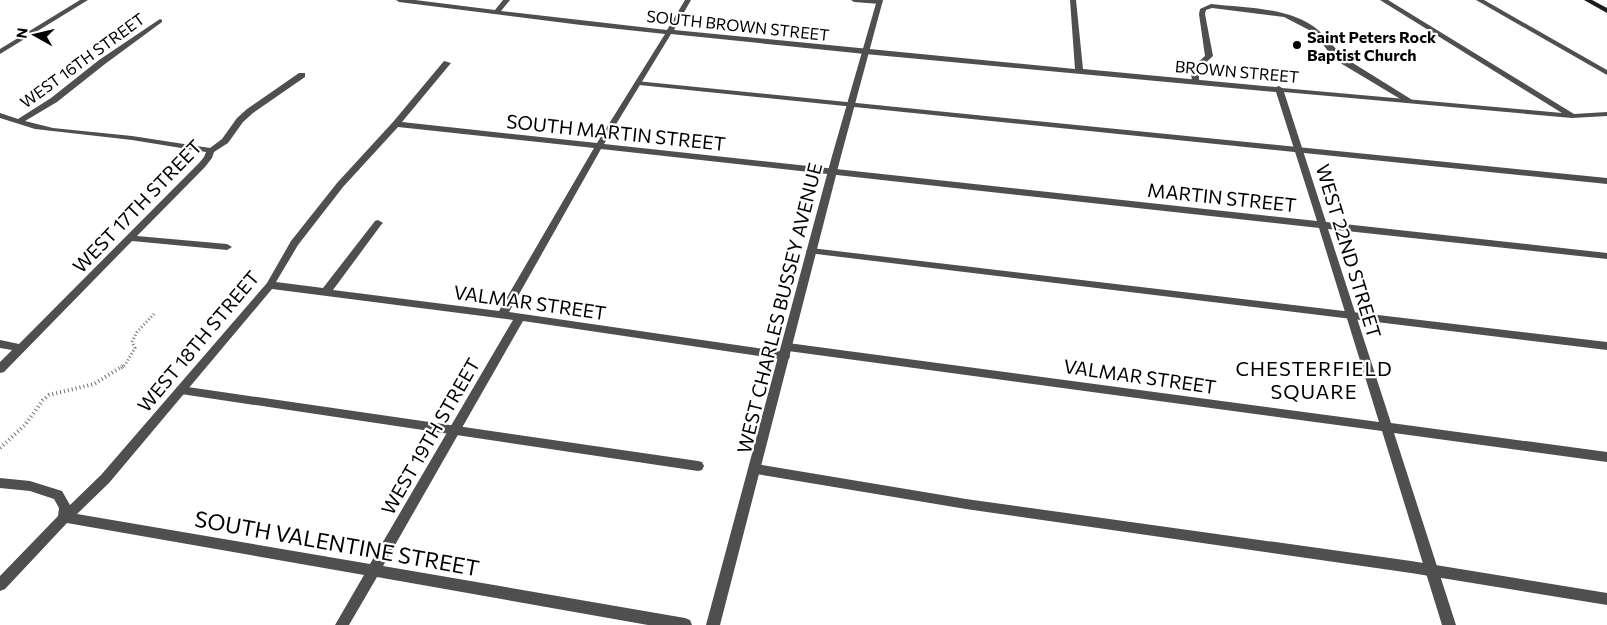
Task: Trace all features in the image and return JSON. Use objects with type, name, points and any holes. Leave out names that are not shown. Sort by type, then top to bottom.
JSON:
[{"type":"main road","points":[[1587,0],[1607,11]]},
{"type":"street","points":[[0,52],[85,0]]},
{"type":"street","name":"SOUTH BROWN STREET","points":[[399,0],[581,23],[865,52]]},
{"type":"street","points":[[496,12],[507,0]]},
{"type":"street","points":[[502,315],[598,147],[639,83],[688,0]]},
{"type":"street","points":[[854,0],[880,1]]},
{"type":"street","points":[[1073,0],[1079,70]]},
{"type":"street","points":[[1383,0],[1572,116]]},
{"type":"street","points":[[1478,0],[1607,73]]},
{"type":"street","name":"WEST CHARLES BUSSEY AVENUE","points":[[713,625],[756,469],[832,171],[880,1]]},
{"type":"street","points":[[1196,81],[1194,72],[1196,67],[1209,56],[1202,14],[1203,9],[1211,6],[1286,15],[1315,31],[1335,54],[1345,62],[1410,101]]},
{"type":"street","name":"WEST 16TH STREET","points":[[20,121],[54,100],[102,62],[160,21]]},
{"type":"street","name":"BROWN STREET","points":[[865,52],[1572,116],[1607,114]]},
{"type":"street","name":"WEST 18TH STREET","points":[[0,585],[64,517],[105,479],[270,285],[294,243],[340,185],[396,124],[447,63]]},
{"type":"street","name":"WEST 17TH STREET","points":[[0,369],[202,165],[208,158],[210,151],[225,141],[240,120],[302,74]]},
{"type":"street","points":[[639,83],[851,106],[1607,181]]},
{"type":"street","name":"WEST 22ND STREET","points":[[1279,88],[1449,625]]},
{"type":"street","points":[[0,115],[53,130],[132,138],[204,148],[210,151]]},
{"type":"street","name":"SOUTH MARTIN STREET","points":[[396,124],[832,171]]},
{"type":"street","name":"MARTIN STREET","points":[[832,171],[1607,256]]},
{"type":"street","points":[[326,292],[378,223]]},
{"type":"street","points":[[129,238],[227,247]]},
{"type":"street","points":[[811,250],[1607,346]]},
{"type":"street","name":"VALMAR STREET","points":[[270,285],[786,352],[1386,426],[1607,456]]},
{"type":"street","name":"WEST 19TH STREET","points":[[342,625],[520,317]]},
{"type":"street","points":[[0,344],[20,348]]},
{"type":"street","points":[[181,390],[698,466]]},
{"type":"street","points":[[756,469],[966,504],[1190,534],[1607,599]]},
{"type":"street","points":[[0,482],[30,486],[58,495],[64,508],[64,517]]},
{"type":"street","name":"SOUTH VALENTINE STREET","points":[[64,517],[686,625]]},
{"type":"path","points":[[0,448],[25,424],[43,400],[50,395],[78,386],[94,384],[125,365],[135,348],[132,342],[137,332],[154,314]]},
{"type":"place","name":"Saint Peters Rock Baptist Church","points":[[1297,45]]},
{"type":"district","name":"CHESTERFIELD SQUARE","points":[[1314,380]]}]
